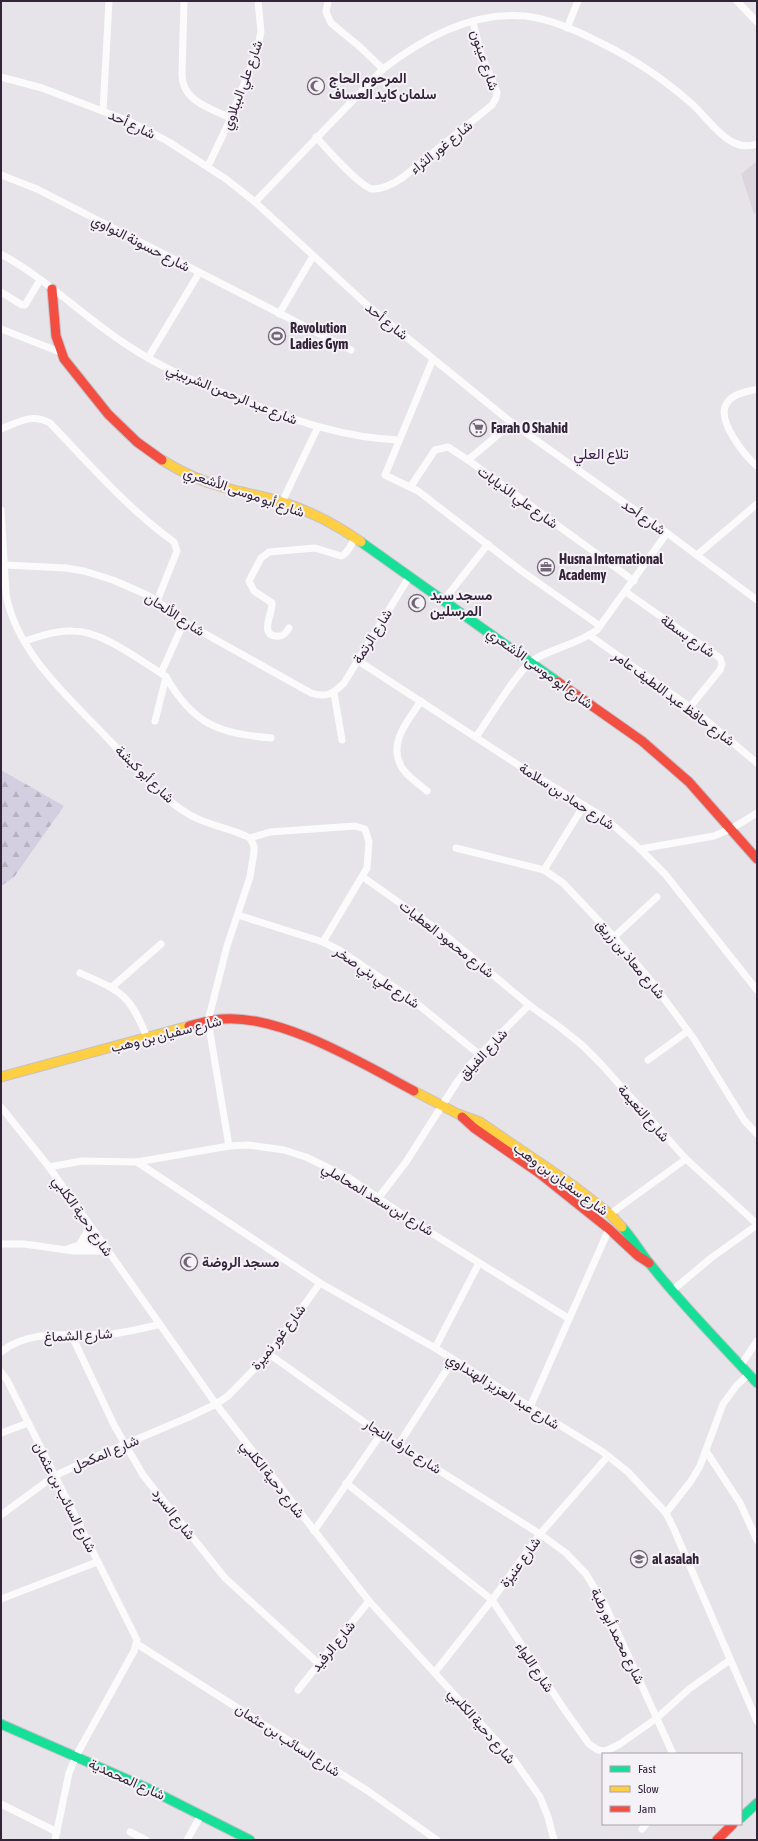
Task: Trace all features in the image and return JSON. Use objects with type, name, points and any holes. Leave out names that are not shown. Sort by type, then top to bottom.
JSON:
[{"type":"street","points":[[103,111],[109,1]]},
{"type":"street","points":[[184,1],[182,82],[193,100],[231,118]]},
{"type":"street","name":"شارع علي الببلاوي","points":[[208,166],[231,118],[257,50],[261,32],[258,1]]},
{"type":"street","points":[[328,1],[326,12],[331,23],[360,47],[383,69]]},
{"type":"street","points":[[567,28],[578,1]]},
{"type":"street","points":[[737,1],[757,22]]},
{"type":"street","points":[[255,202],[383,69],[427,38],[441,31],[494,17],[525,16],[546,20],[612,48],[669,85],[692,104],[725,137],[735,144],[742,146],[757,144]]},
{"type":"street","name":"شارع عينون","points":[[473,22],[480,54],[496,88],[496,98]]},
{"type":"street","name":"شارع أحد","points":[[1,77],[42,88],[103,111],[163,139],[208,166],[255,202],[368,305],[512,423],[667,533],[757,600]]},
{"type":"street","name":"شارع غور الثراء","points":[[316,137],[366,186],[379,188],[394,183],[407,174],[492,105],[496,98]]},
{"type":"street","name":"شارع حسونة النواوي","points":[[1,175],[37,189],[351,350]]},
{"type":"street","name":"شارع عبد الرحمن الشربيني","points":[[1,254],[40,280],[124,343],[176,374],[295,420],[350,435],[399,440]]},
{"type":"street","points":[[279,314],[313,256]]},
{"type":"street","points":[[148,358],[199,273]]},
{"type":"street","points":[[1,292],[22,305],[25,305],[40,280]]},
{"type":"street","name":"شارع أبو موسى الأشعري","points":[[52,289],[54,326],[60,352],[104,412],[141,447],[164,462],[193,477],[222,487],[282,502],[330,522],[354,538],[444,600],[651,749],[689,782],[757,859]]},
{"type":"street","points":[[1,329],[60,352]]},
{"type":"street","points":[[433,359],[384,473],[387,476],[411,486],[523,572],[600,626]]},
{"type":"street","points":[[757,389],[735,395],[726,403],[724,416],[736,442],[757,466]]},
{"type":"street","points":[[1,429],[32,418],[41,418],[50,423],[118,494],[164,536],[174,542],[177,551],[157,601]]},
{"type":"street","points":[[468,460],[512,423]]},
{"type":"street","points":[[282,502],[318,426]]},
{"type":"street","name":"شارع علي الذيابات","points":[[411,486],[435,450],[448,447],[634,581]]},
{"type":"street","points":[[697,555],[757,504]]},
{"type":"street","name":"شارع أبو كبشة","points":[[1,510],[8,607],[15,624],[43,668],[58,686],[161,793],[190,815],[250,838]]},
{"type":"street","points":[[476,737],[531,662],[589,635],[600,626],[634,581],[667,533]]},
{"type":"street","points":[[289,628],[284,635],[279,637],[271,635],[268,631],[267,625],[272,603],[254,591],[249,581],[261,558],[274,551],[310,548],[341,556],[348,550],[354,538]]},
{"type":"street","points":[[444,600],[488,544]]},
{"type":"street","name":"شارع الألحان","points":[[5,565],[66,568],[84,571],[112,580],[157,601],[184,622],[311,693],[324,696],[334,693]]},
{"type":"street","name":"شارع الرتمة","points":[[334,693],[344,683],[409,577]]},
{"type":"street","name":"شارع بسطة","points":[[626,592],[720,658],[722,664],[720,670],[690,707]]},
{"type":"street","points":[[155,721],[164,675],[184,622]]},
{"type":"street","points":[[26,642],[61,631],[86,632],[113,644],[164,675],[191,712],[203,721],[236,734],[271,738]]},
{"type":"street","name":"شارع حافظ عبد اللطيف عامر","points":[[589,635],[690,707],[757,763]]},
{"type":"street","name":"شارع حماد بن سلامة","points":[[358,660],[476,737],[605,818],[640,849],[672,884],[757,990]]},
{"type":"street","points":[[334,693],[342,740]]},
{"type":"street","points":[[421,701],[401,732],[396,748],[403,768],[427,791]]},
{"type":"street","points":[[544,870],[584,804]]},
{"type":"street","points":[[640,849],[702,839],[731,828],[757,813]]},
{"type":"street","points":[[229,1146],[208,1021],[229,941],[253,864],[254,846],[250,838],[270,832],[356,826],[362,827],[366,832],[369,852],[367,868],[324,942]]},
{"type":"street","name":"شارع معاذ بن زريق","points":[[456,848],[544,870],[563,883],[614,937],[651,981],[688,1031],[744,1120],[757,1134]]},
{"type":"street","name":"شارع محمود العطيات","points":[[363,877],[445,934],[529,1005]]},
{"type":"street","points":[[614,937],[657,897]]},
{"type":"street","name":"شارع علي بني صخر","points":[[238,915],[324,942],[339,950],[405,994],[480,1055]]},
{"type":"street","points":[[112,987],[161,944]]},
{"type":"street","points":[[80,973],[112,987],[130,1003],[138,1015],[147,1038]]},
{"type":"street","name":"شارع الفيلق","points":[[380,1197],[406,1162],[457,1082],[480,1055],[529,1005]]},
{"type":"street","name":"شارع النعيمة","points":[[529,1005],[561,1028],[601,1064],[686,1159],[757,1224]]},
{"type":"street","name":"شارع سفيان بن وهب","points":[[1,1077],[208,1021],[224,1019],[254,1021],[302,1035],[358,1062],[441,1106],[480,1122],[574,1186],[610,1214],[636,1241],[649,1263],[674,1289],[701,1323],[757,1383]]},
{"type":"street","points":[[648,1060],[688,1031]]},
{"type":"street","name":"شارع دحية الكلبي","points":[[1,1107],[49,1167],[158,1325],[216,1404],[314,1531],[369,1601],[514,1760],[540,1797],[545,1808],[554,1840]]},
{"type":"street","name":"شارع سفيان بن وهب","points":[[458,1114],[474,1128],[521,1159],[609,1229],[638,1256],[649,1263]]},
{"type":"street","name":"شارع ابن سعد المحاملي","points":[[49,1167],[82,1161],[137,1162],[229,1146],[266,1146],[299,1154],[349,1178],[380,1197],[409,1219],[568,1318]]},
{"type":"street","points":[[610,1214],[686,1159]]},
{"type":"street","name":"شارع عبد العزيز الهنداوي","points":[[137,1162],[320,1283],[435,1348],[608,1456],[628,1472],[666,1513],[757,1721]]},
{"type":"street","points":[[79,1245],[86,1235],[88,1223]]},
{"type":"street","points":[[674,1289],[711,1258],[757,1224]]},
{"type":"street","points":[[530,1407],[568,1318],[609,1229]]},
{"type":"street","points":[[1,1244],[66,1249],[74,1251],[108,1251]]},
{"type":"street","points":[[66,1249],[79,1245],[103,1244]]},
{"type":"street","points":[[435,1348],[479,1263]]},
{"type":"street","name":"شارع غور نميرة","points":[[216,1404],[228,1396],[269,1354],[320,1283]]},
{"type":"street","name":"شارع الشماغ","points":[[1,1352],[22,1340],[71,1334],[114,1334],[158,1325]]},
{"type":"street","name":"شارع السرد","points":[[71,1334],[125,1444],[143,1475],[225,1578],[318,1663]]},
{"type":"street","points":[[741,1365],[757,1341]]},
{"type":"street","name":"شارع عارف النجار","points":[[269,1354],[381,1434],[540,1534]]},
{"type":"street","points":[[399,1444],[453,1360]]},
{"type":"street","name":"شارع السائب بن عثمان","points":[[1,1372],[7,1380],[97,1562],[123,1610],[137,1640],[137,1644],[372,1794],[437,1840]]},
{"type":"street","points":[[666,1513],[694,1477],[706,1451],[723,1404],[737,1385],[749,1374]]},
{"type":"street","name":"شارع المكحل","points":[[1,1514],[54,1476],[216,1404]]},
{"type":"street","points":[[1,1433],[28,1423]]},
{"type":"street","points":[[314,1531],[381,1434]]},
{"type":"street","points":[[706,1451],[740,1503],[757,1540]]},
{"type":"street","name":"شارع عنيزة","points":[[435,1672],[492,1600],[540,1534],[608,1456]]},
{"type":"street","name":"شارع اللواء","points":[[346,1483],[492,1600],[521,1646],[589,1744],[598,1750],[604,1751],[610,1749],[657,1718],[689,1689],[730,1660]]},
{"type":"street","name":"شارع محمد أبو رطبة","points":[[540,1534],[566,1553],[590,1581],[612,1619],[673,1753]]},
{"type":"street","points":[[1,1599],[97,1562]]},
{"type":"street","name":"شارع الرفيد","points":[[298,1690],[318,1663],[369,1601]]},
{"type":"street","points":[[55,1840],[68,1777],[76,1756],[137,1644]]},
{"type":"street","name":"شارع المحمدية","points":[[1,1724],[167,1797],[250,1840]]},
{"type":"street","points":[[1,1804],[57,1832]]},
{"type":"street","points":[[742,1817],[756,1805]]},
{"type":"street","points":[[187,1840],[201,1815]]},
{"type":"street","points":[[717,1840],[730,1825]]},
{"type":"street","points":[[130,1832],[146,1840]]},
{"type":"shaded area","points":[[757,161],[757,211],[754,214],[741,174]]},
{"type":"green space","points":[[1,770],[64,806],[14,877],[1,886]]},
{"type":"traffic: fast","points":[[361,542],[558,682]]},
{"type":"traffic: fast","points":[[622,1227],[663,1280],[702,1325],[757,1383]]},
{"type":"traffic: fast","points":[[1,1724],[147,1788],[250,1840]]},
{"type":"traffic: fast","points":[[742,1817],[757,1803]]},
{"type":"traffic: slow","points":[[162,460],[185,473],[209,483],[275,500],[313,514],[333,524],[361,542]]},
{"type":"traffic: slow","points":[[1,1077],[189,1026]]},
{"type":"traffic: slow","points":[[414,1091],[458,1114],[480,1122],[574,1186],[610,1214],[622,1227]]},
{"type":"traffic: jam","points":[[52,289],[56,336],[64,359],[108,414],[137,442],[162,460]]},
{"type":"traffic: jam","points":[[558,682],[642,741],[689,782],[757,859]]},
{"type":"traffic: jam","points":[[189,1026],[222,1019],[245,1020],[270,1024],[295,1032],[321,1043],[414,1091]]},
{"type":"traffic: jam","points":[[462,1117],[474,1128],[539,1173],[609,1229],[638,1256],[649,1263]]},
{"type":"traffic: jam","points":[[717,1840],[732,1825]]},
{"type":"place","name":"المرحوم الحاج سلمان كايد العساف","points":[[316,86]]},
{"type":"place","name":"Revolution Ladies Gym","points":[[277,336]]},
{"type":"place","name":"Farah O Shahid","points":[[478,428]]},
{"type":"place","name":"Husna International Academy","points":[[546,567]]},
{"type":"place","name":"مسجد سيد المرسلين","points":[[417,603]]},
{"type":"place","name":"مسجد الروضة","points":[[189,1262]]},
{"type":"place","name":"al asalah","points":[[639,1559]]},
{"type":"district","name":"تلاع العلي","points":[[601,453]]}]
